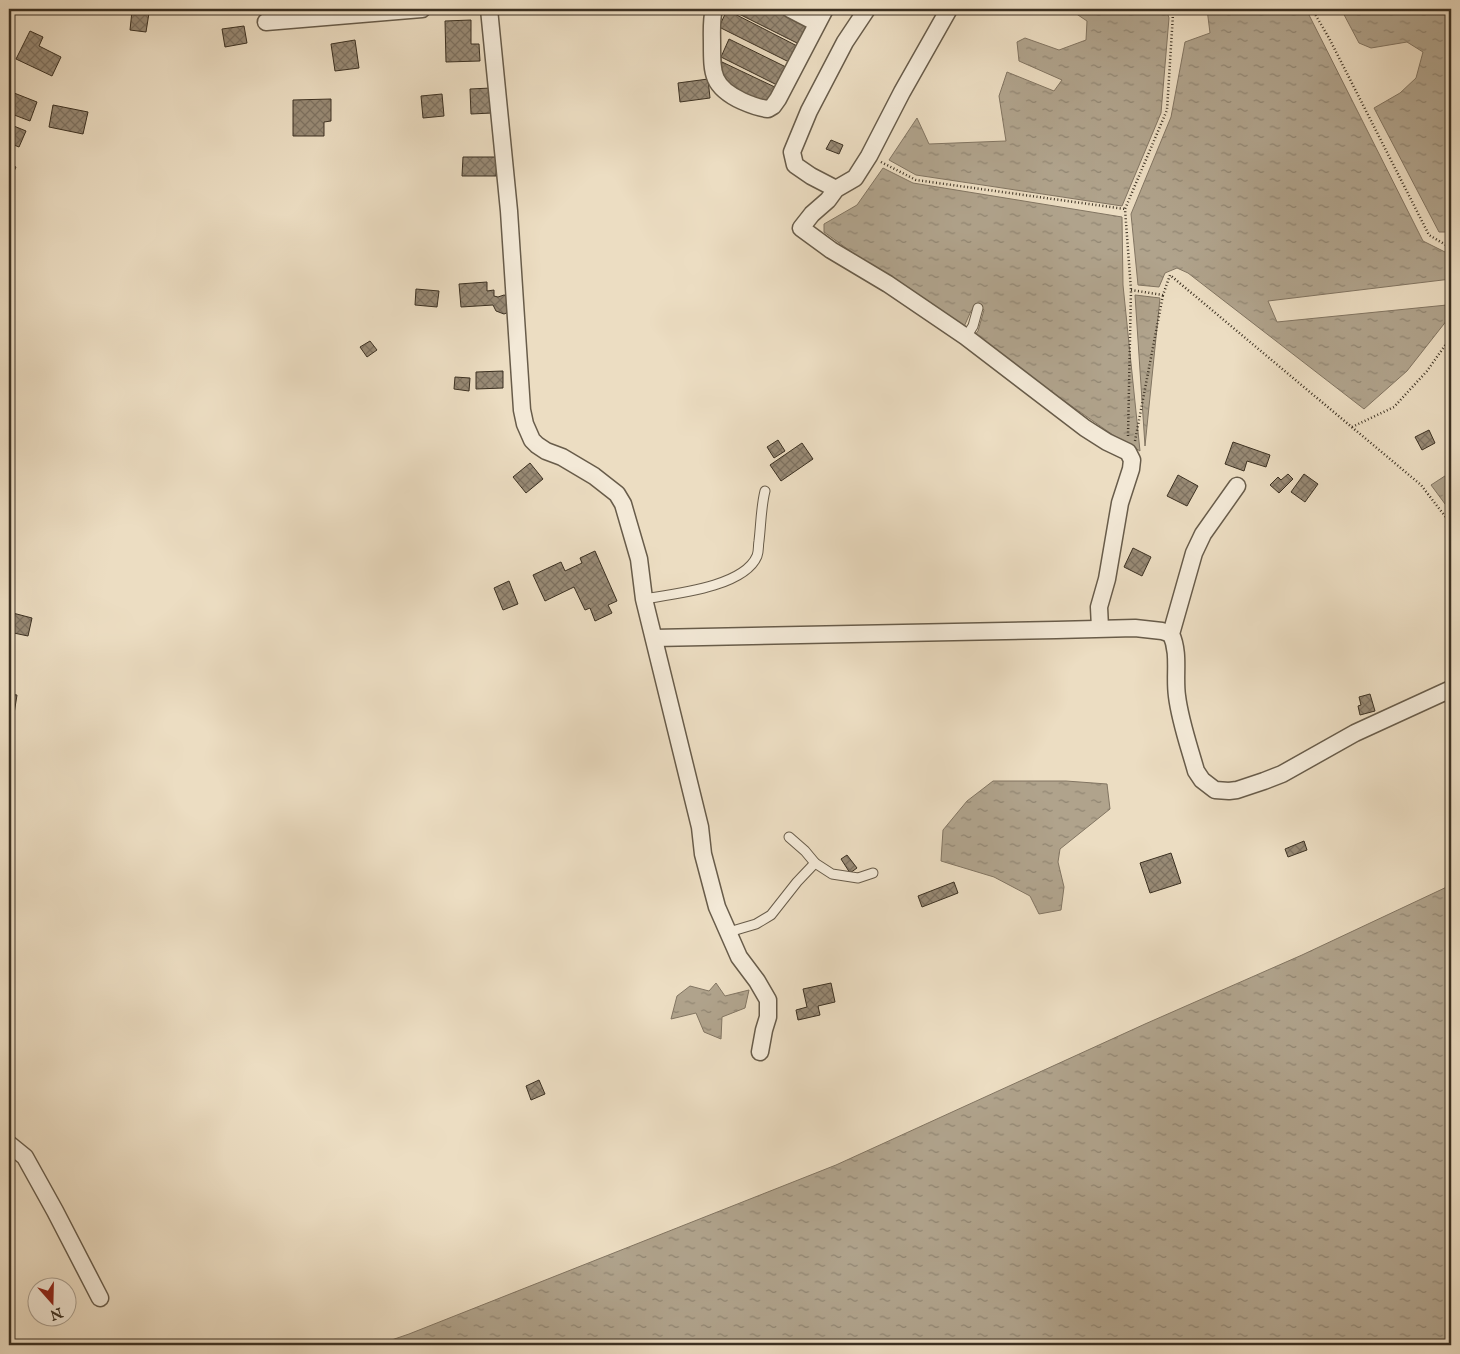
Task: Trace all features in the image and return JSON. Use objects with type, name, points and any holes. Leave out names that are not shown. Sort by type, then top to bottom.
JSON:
[{"type":"street","points":[[266,22],[422,9]]},
{"type":"street","points":[[488,9],[508,211],[522,410],[525,424],[532,440],[542,448],[562,457],[594,476],[616,494],[624,504],[639,559],[644,599],[700,827],[703,854],[717,907],[740,957],[768,1000],[768,1017],[760,1052]]},
{"type":"street","points":[[714,9],[712,18],[712,68],[716,82],[730,95],[758,108],[768,109],[778,99],[821,16],[790,9]]},
{"type":"street","points":[[836,190],[795,165],[792,152],[809,111],[866,9]]},
{"type":"street","points":[[949,9],[902,92],[869,156],[855,178],[836,190],[801,228],[831,250],[888,284],[966,337],[1084,428],[1130,456],[1131,469],[1120,504],[1107,579],[1100,607],[1100,628]]},
{"type":"street","points":[[1237,486],[1203,534],[1194,553],[1171,634],[1175,642],[1177,694],[1196,771],[1202,780],[1215,790],[1229,791],[1282,774],[1355,733],[1451,689]]},
{"type":"street","points":[[654,638],[1046,631],[1100,628],[1135,628],[1171,634]]},
{"type":"street","points":[[9,1144],[25,1157],[100,1298]]},
{"type":"lane","points":[[966,337],[974,326],[978,308]]},
{"type":"lane","points":[[644,599],[720,583],[748,569],[758,554],[765,491]]},
{"type":"lane","points":[[790,837],[815,863],[832,874],[858,878],[874,873]]},
{"type":"lane","points":[[729,932],[756,924],[772,915],[797,882],[815,863]]},
{"type":"path","points":[[1130,456],[1131,290],[1125,209],[1167,110],[1172,9]]},
{"type":"path","points":[[1312,9],[1329,38],[1429,235],[1451,248]]},
{"type":"path","points":[[869,156],[916,180],[1125,209]]},
{"type":"path","points":[[1130,456],[1163,295],[1170,275],[1420,485],[1451,524]]},
{"type":"path","points":[[1131,290],[1163,295]]},
{"type":"path","points":[[1352,427],[1394,407],[1427,371],[1451,337]]},
{"type":"water","points":[[1065,9],[1166,9],[1169,18],[1161,113],[1122,206],[916,175],[889,160],[917,118],[929,144],[1006,141],[999,96],[1007,72],[1054,91],[1062,80],[1019,61],[1017,42],[1025,38],[1059,50],[1086,40],[1087,21]]},
{"type":"water","points":[[1207,9],[1306,9],[1423,241],[1451,255],[1451,279],[1268,301],[1277,322],[1447,305],[1451,308],[1451,315],[1407,371],[1364,409],[1188,273],[1177,268],[1165,273],[1159,287],[1138,285],[1131,214],[1171,117],[1185,42],[1210,33]]},
{"type":"water","points":[[1341,9],[1451,9],[1451,232],[1439,232],[1374,108],[1400,93],[1416,78],[1423,52],[1407,42],[1371,48],[1359,43]]},
{"type":"water","points":[[883,168],[913,183],[1122,217],[1123,285],[1140,451],[1113,435],[973,337],[978,331],[984,310],[978,303],[971,311],[963,329],[890,280],[824,232],[824,224],[857,205]]},
{"type":"water","points":[[1135,295],[1160,298],[1145,446]]},
{"type":"water","points":[[1451,472],[1451,512],[1431,485]]},
{"type":"water","points":[[993,781],[1066,781],[1107,784],[1110,809],[1060,849],[1058,862],[1064,887],[1061,910],[1039,914],[1030,896],[994,877],[941,861],[943,830],[967,801]]},
{"type":"water","points":[[1451,885],[1451,1345],[377,1345],[836,1165],[1145,1024],[1302,955]]},
{"type":"water","points":[[716,983],[725,996],[749,990],[745,1008],[722,1017],[721,1039],[704,1032],[696,1013],[671,1019],[677,996],[690,986],[709,991]]},
{"type":"building","points":[[729,9],[776,9],[812,27],[803,46]]},
{"type":"building","points":[[727,10],[801,48],[793,64],[719,27]]},
{"type":"building","points":[[132,11],[149,13],[146,32],[130,30]]},
{"type":"building","points":[[471,20],[471,44],[479,44],[480,61],[446,62],[445,21]]},
{"type":"building","points":[[244,26],[247,43],[225,47],[222,29]]},
{"type":"building","points":[[30,31],[43,37],[39,46],[61,57],[52,76],[16,59]]},
{"type":"building","points":[[729,39],[790,69],[781,87],[721,57]]},
{"type":"building","points":[[355,40],[359,68],[335,71],[331,44]]},
{"type":"building","points":[[722,62],[779,89],[771,106],[718,81]]},
{"type":"building","points":[[708,79],[710,98],[680,102],[678,83]]},
{"type":"building","points":[[491,88],[492,113],[471,114],[470,89]]},
{"type":"building","points":[[9,91],[37,102],[30,121],[9,113]]},
{"type":"building","points":[[442,94],[444,116],[423,118],[421,96]]},
{"type":"building","points":[[331,99],[331,121],[324,122],[324,136],[293,136],[293,100]]},
{"type":"building","points":[[53,105],[88,112],[83,134],[49,127]]},
{"type":"building","points":[[9,124],[26,131],[19,147],[9,143]]},
{"type":"building","points":[[831,140],[843,145],[839,154],[826,149]]},
{"type":"building","points":[[463,157],[497,157],[496,176],[462,176]]},
{"type":"building","points":[[9,164],[16,167],[9,182]]},
{"type":"building","points":[[487,282],[487,291],[494,290],[494,296],[504,295],[512,297],[509,312],[504,314],[496,311],[493,305],[461,307],[459,284]]},
{"type":"building","points":[[416,289],[439,291],[437,307],[415,305]]},
{"type":"building","points":[[370,341],[377,350],[367,357],[360,347]]},
{"type":"building","points":[[503,371],[503,388],[476,389],[476,372]]},
{"type":"building","points":[[455,377],[470,378],[469,391],[454,389]]},
{"type":"building","points":[[1429,430],[1435,443],[1422,450],[1415,437]]},
{"type":"building","points":[[778,440],[785,451],[774,458],[767,447]]},
{"type":"building","points":[[1233,442],[1270,455],[1266,467],[1247,461],[1244,471],[1225,464]]},
{"type":"building","points":[[802,443],[813,459],[781,481],[770,465]]},
{"type":"building","points":[[530,463],[543,479],[526,493],[513,477]]},
{"type":"building","points":[[1288,474],[1293,479],[1279,493],[1270,485],[1278,477],[1281,480]]},
{"type":"building","points":[[1304,474],[1318,484],[1305,502],[1291,492]]},
{"type":"building","points":[[1178,475],[1198,486],[1187,506],[1167,496]]},
{"type":"building","points":[[1133,548],[1151,557],[1142,576],[1124,567]]},
{"type":"building","points":[[595,551],[617,601],[608,605],[612,613],[595,621],[590,608],[585,610],[574,587],[545,601],[533,575],[561,562],[565,571],[582,563],[580,558]]},
{"type":"building","points":[[509,581],[518,604],[503,610],[494,588]]},
{"type":"building","points":[[9,612],[32,618],[28,636],[9,632]]},
{"type":"building","points":[[9,694],[17,695],[14,714],[9,713]]},
{"type":"building","points":[[1370,694],[1375,711],[1360,715],[1358,706],[1361,705],[1359,697]]},
{"type":"building","points":[[1304,841],[1307,850],[1288,857],[1285,849]]},
{"type":"building","points":[[1171,853],[1181,883],[1150,893],[1140,863]]},
{"type":"building","points":[[847,855],[857,868],[850,873],[841,859]]},
{"type":"building","points":[[954,882],[958,893],[922,907],[918,896]]},
{"type":"building","points":[[831,983],[835,1002],[818,1006],[820,1015],[798,1020],[796,1010],[807,1007],[803,989]]},
{"type":"building","points":[[539,1080],[545,1094],[531,1100],[526,1086]]}]
